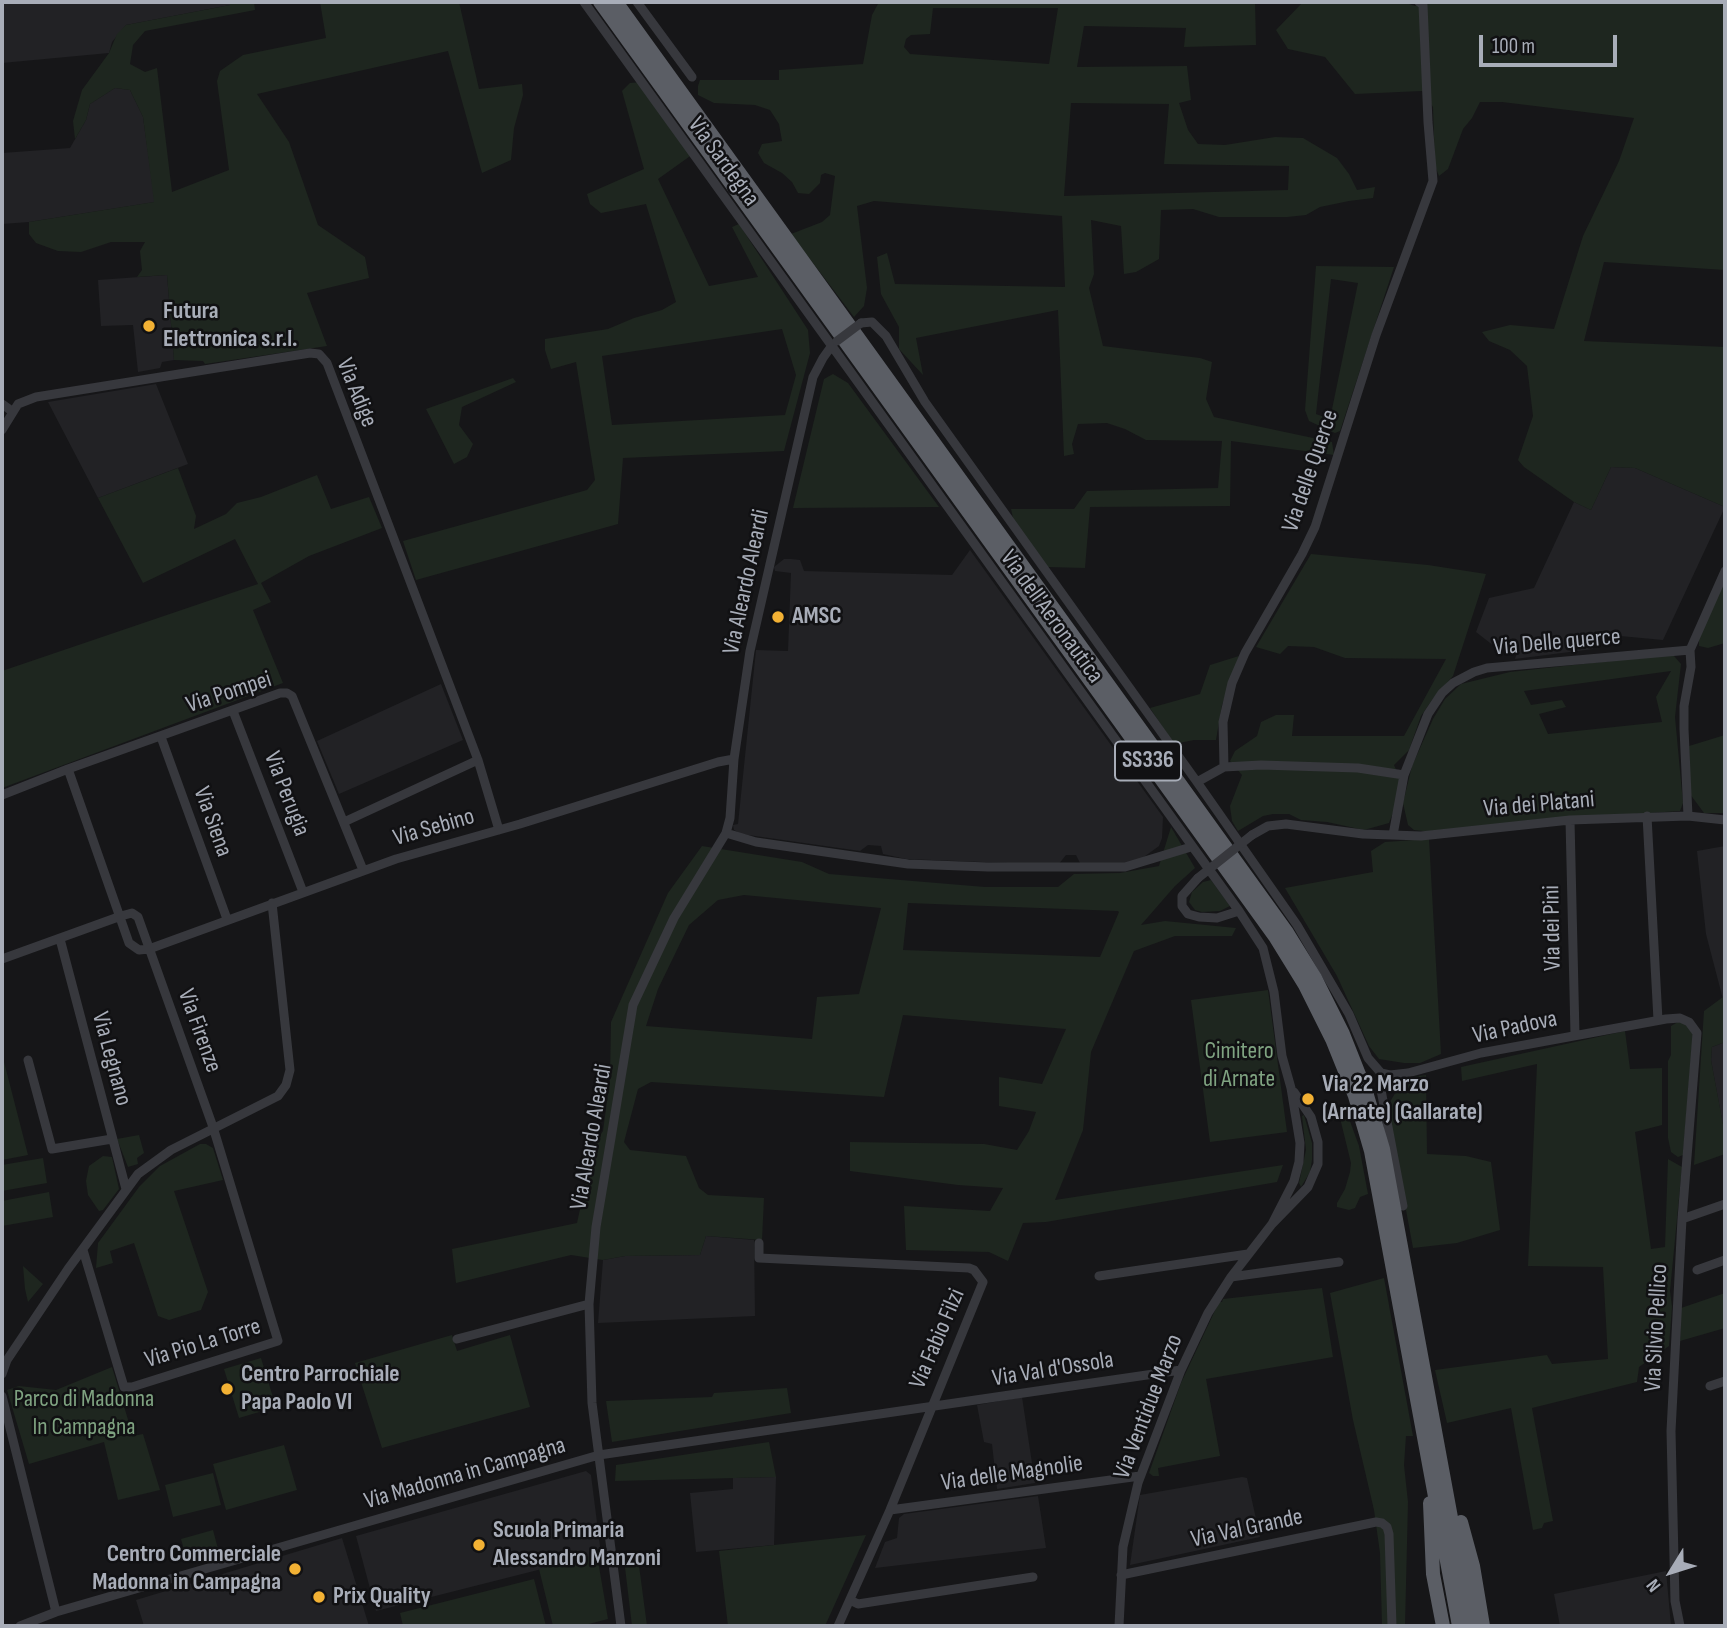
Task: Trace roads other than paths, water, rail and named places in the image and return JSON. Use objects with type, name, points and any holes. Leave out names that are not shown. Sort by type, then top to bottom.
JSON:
[{"type":"highway","name":"SS336","points":[[600,2],[1276,938],[1305,985],[1355,1096],[1371,1151],[1471,1626]]},
{"type":"highway","name":"SS336","points":[[616,2],[1286,931],[1315,978],[1343,1034],[1367,1092],[1383,1149],[1437,1469],[1459,1626]]},
{"type":"highway","points":[[1437,1469],[1430,1538],[1433,1574],[1443,1626]]},
{"type":"highway","points":[[1437,1469],[1473,1566],[1483,1626]]},
{"type":"street","name":"Via Sardegna","points":[[584,2],[834,344]]},
{"type":"street","points":[[637,2],[692,77]]},
{"type":"street","name":"Via delle Querce","points":[[1224,767],[1223,722],[1232,683],[1245,653],[1315,527],[1376,335],[1433,181],[1423,5],[1419,2]]},
{"type":"street","points":[[834,344],[861,323],[872,323],[886,336],[925,402],[1297,925],[1349,1014],[1368,1058],[1381,1073],[1381,1090],[1403,1206]]},
{"type":"street","name":"Via Aleardo Aleardi","points":[[621,1626],[592,1404],[589,1304],[596,1227],[633,1005],[674,918],[726,833],[750,652],[813,377],[834,344]]},
{"type":"street","name":"Via dell'Aeronautica","points":[[834,344],[1239,911]]},
{"type":"street","name":"Via Adige","points":[[2,430],[22,401],[36,397],[310,353],[319,354],[327,363],[478,760],[499,830]]},
{"type":"street","points":[[2,404],[13,412]]},
{"type":"street","points":[[1688,816],[1684,706],[1691,667],[1690,650],[1725,571]]},
{"type":"street","name":"Via Delle querce","points":[[1404,775],[1428,714],[1453,683],[1474,672],[1487,668],[1690,650]]},
{"type":"street","name":"Via Pompei","points":[[2,795],[280,693],[292,696],[363,870]]},
{"type":"street","name":"Via Perugia","points":[[233,711],[303,892]]},
{"type":"street","name":"Via Siena","points":[[161,737],[227,919]]},
{"type":"street","points":[[344,822],[478,760]]},
{"type":"street","name":"Via Sebino","points":[[149,949],[363,870],[718,762],[734,760]]},
{"type":"street","points":[[1197,782],[1224,767],[1261,765],[1358,768],[1404,775],[1392,835]]},
{"type":"street","points":[[68,769],[129,943],[139,950],[149,949]]},
{"type":"street","name":"Via dei Platani","points":[[1239,911],[1217,918],[1199,917],[1188,914],[1182,906],[1182,896],[1198,878],[1252,835],[1268,826],[1286,824],[1363,834],[1421,836],[1570,820],[1688,816],[1725,820]]},
{"type":"street","points":[[1647,817],[1658,1020]]},
{"type":"street","name":"Via dei Pini","points":[[1570,820],[1575,1035]]},
{"type":"street","points":[[726,833],[755,842],[908,864],[988,867],[1125,867],[1191,847]]},
{"type":"street","points":[[2,1374],[14,1349],[126,1189],[154,1161],[213,1127],[278,1096],[290,1070],[272,903]]},
{"type":"street","name":"Via Ventidue Marzo","points":[[1239,911],[1263,948],[1274,992],[1282,1056],[1291,1088],[1300,1143],[1294,1181],[1272,1224]]},
{"type":"street","name":"Via Firenze","points":[[121,916],[132,913],[138,917],[213,1127],[275,1326]]},
{"type":"street","points":[[2,959],[121,916]]},
{"type":"street","name":"Via Legnano","points":[[60,939],[126,1189]]},
{"type":"street","name":"Via Padova","points":[[1381,1073],[1408,1073],[1481,1053],[1658,1020],[1680,1018],[1697,1032]]},
{"type":"street","name":"Via Silvio Pellico","points":[[1679,1626],[1675,1601],[1671,1431],[1682,1219],[1697,1032]]},
{"type":"street","points":[[28,1060],[52,1149],[112,1139]]},
{"type":"street","name":"Via Ventidue Marzo","points":[[1119,1626],[1123,1546],[1140,1476],[1181,1370],[1208,1313],[1231,1277],[1272,1224],[1308,1187],[1318,1164],[1318,1142],[1311,1117],[1291,1088]]},
{"type":"street","points":[[1682,1219],[1725,1204]]},
{"type":"street","name":"Via Fabio Filzi","points":[[759,1244],[759,1258],[974,1270],[983,1282],[890,1510],[838,1626]]},
{"type":"street","name":"Via Pio La Torre","points":[[83,1250],[124,1387],[132,1387],[278,1341],[275,1326]]},
{"type":"street","points":[[1099,1276],[1248,1254]]},
{"type":"street","points":[[1697,1270],[1725,1260]]},
{"type":"street","points":[[1231,1277],[1339,1262]]},
{"type":"street","points":[[457,1339],[589,1304]]},
{"type":"street","name":"Via Val d'Ossola","points":[[931,1408],[1181,1370]]},
{"type":"street","points":[[1710,1386],[1725,1381]]},
{"type":"street","points":[[2,1396],[56,1612]]},
{"type":"street","name":"Via Madonna in Campagna","points":[[20,1626],[56,1612],[599,1455],[912,1408],[931,1408]]},
{"type":"street","name":"Via delle Magnolie","points":[[890,1510],[1140,1476]]},
{"type":"street","name":"Via Val Grande","points":[[1121,1575],[1376,1521],[1387,1527],[1390,1534],[1392,1626]]},
{"type":"street","points":[[850,1600],[858,1604],[1032,1577]]},
{"type":"place","name":"Futura Elettronica s.r.l.","points":[[149,326]]},
{"type":"place","name":"AMSC","points":[[778,617]]},
{"type":"place","name":"Via 22 Marzo (Arnate) (Gallarate)","points":[[1308,1099]]},
{"type":"place","name":"Centro Parrochiale Papa Paolo VI","points":[[227,1389]]},
{"type":"place","name":"Scuola Primaria Alessandro Manzoni","points":[[479,1545]]},
{"type":"place","name":"Centro Commerciale Madonna in Campagna","points":[[295,1569]]},
{"type":"place","name":"Prix Quality","points":[[319,1597]]},
{"type":"park label","name":"Cimitero di Arnate","points":[[1239,1066]]},
{"type":"park label","name":"Parco di Madonna In Campagna","points":[[84,1414]]}]
